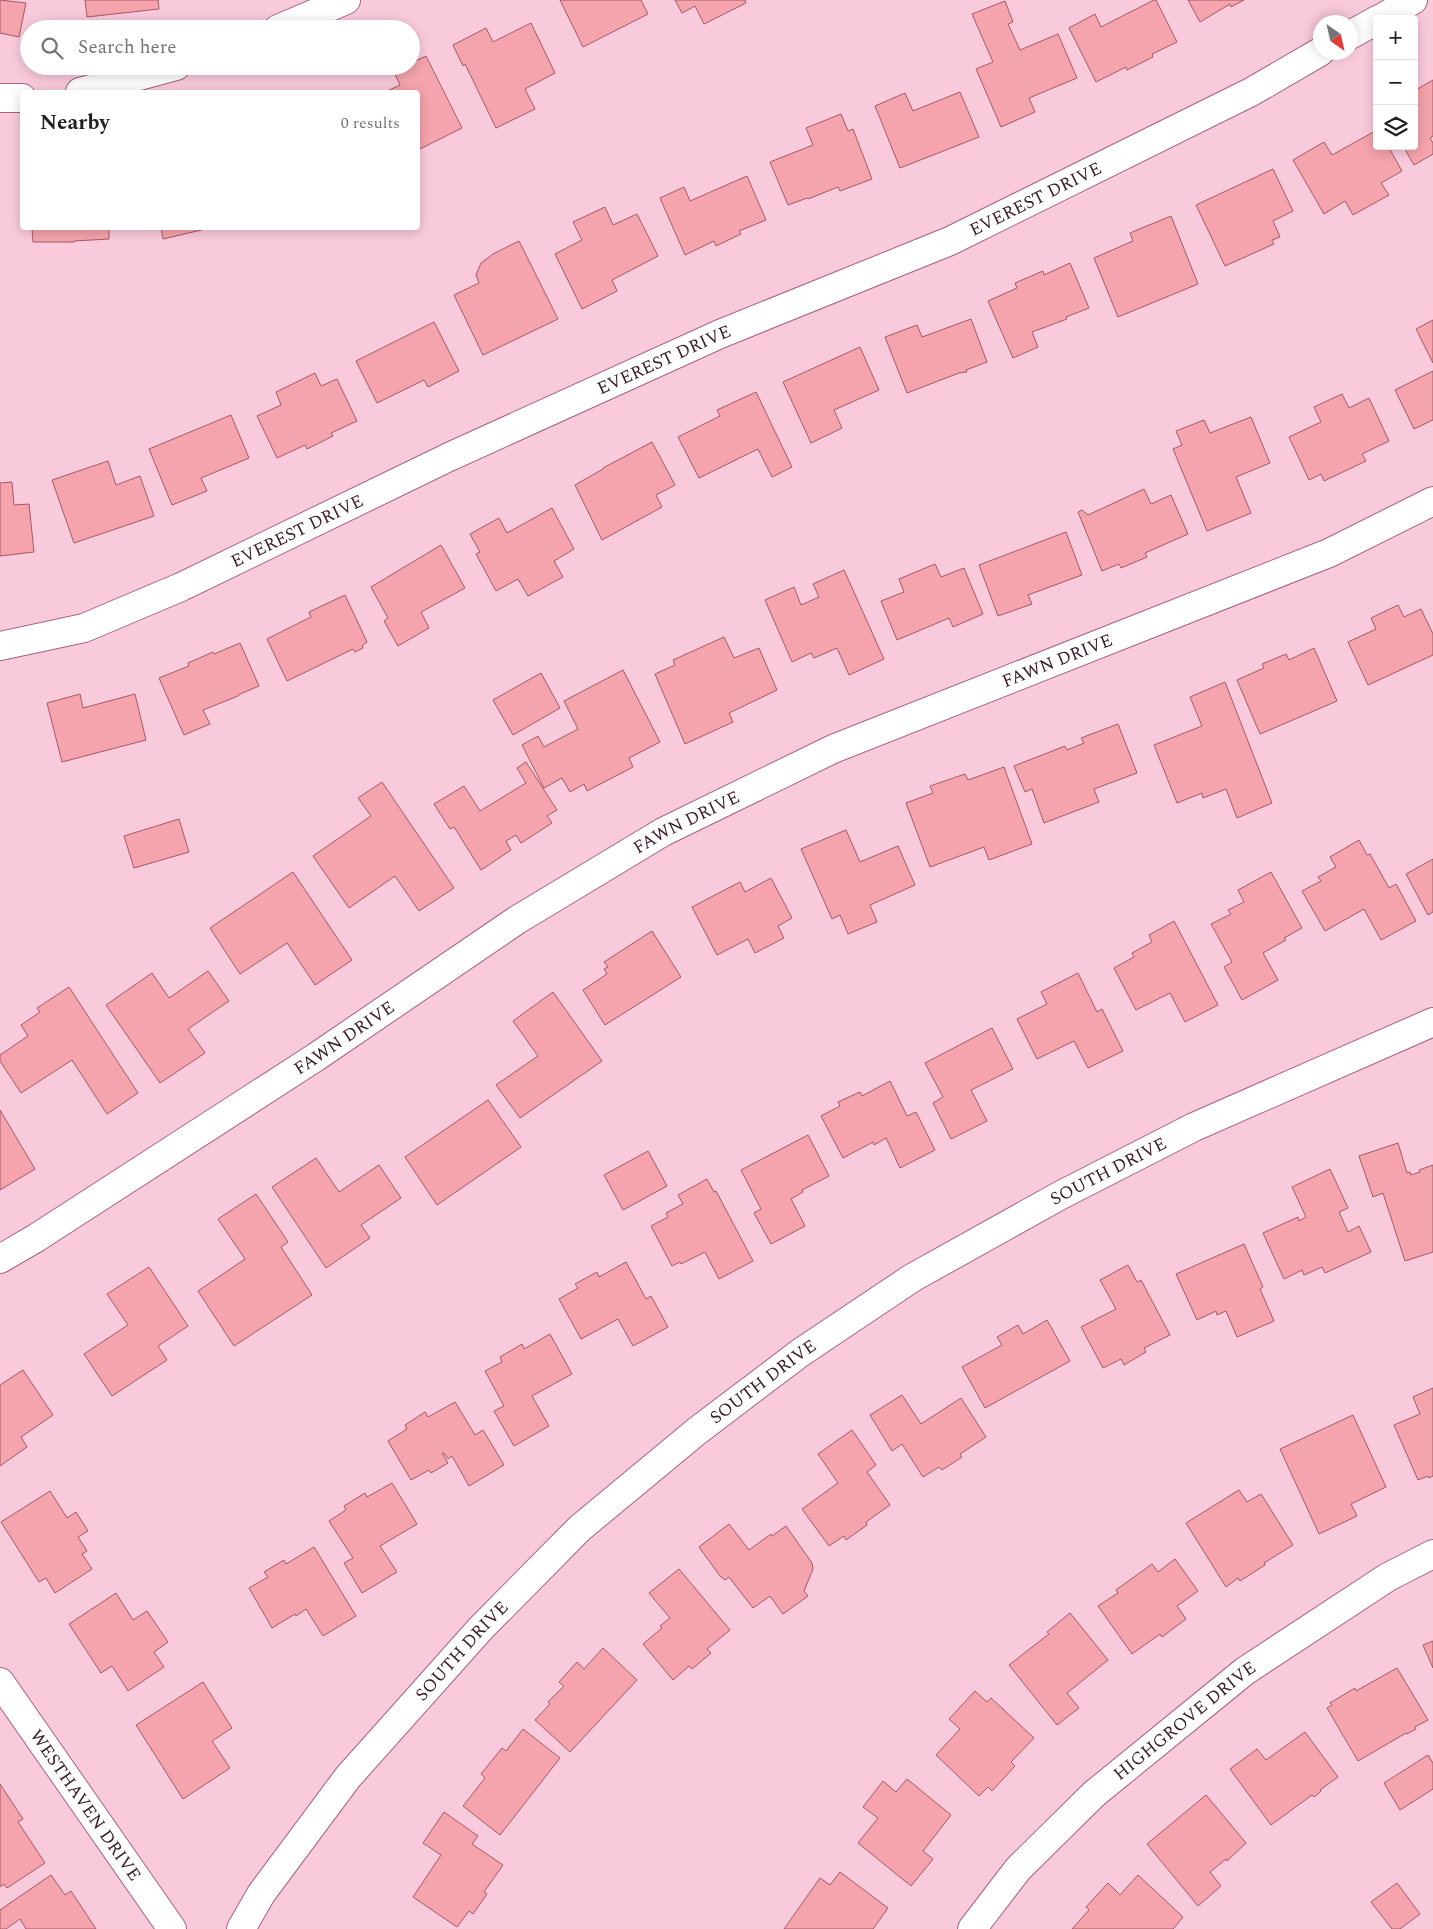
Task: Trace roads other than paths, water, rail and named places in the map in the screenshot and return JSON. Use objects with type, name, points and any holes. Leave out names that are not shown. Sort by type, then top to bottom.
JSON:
[{"type":"street","points":[[299,20],[346,0]]},
{"type":"street","points":[[1387,15],[1413,0]]},
{"type":"street","points":[[1358,31],[1373,23]]},
{"type":"street","name":"EVEREST DRIVE","points":[[0,646],[84,628],[181,587],[449,457],[720,334],[950,241],[1251,92],[1313,56]]},
{"type":"street","points":[[87,90],[143,75]]},
{"type":"street","points":[[0,98],[20,98]]},
{"type":"street","name":"FAWN DRIVE","points":[[0,1258],[52,1227],[316,1057],[517,920],[663,832],[833,749],[1329,553],[1433,501]]},
{"type":"street","name":"SOUTH DRIVE","points":[[241,1929],[261,1894],[348,1777],[481,1628],[580,1528],[697,1431],[800,1353],[904,1283],[1061,1195],[1194,1128],[1433,1022]]},
{"type":"street","name":"HIGHGROVE DRIVE","points":[[972,1929],[1018,1869],[1102,1788],[1246,1671],[1388,1577],[1433,1554]]},
{"type":"street","name":"WESTHAVEN DRIVE","points":[[0,1682],[172,1929]]}]
